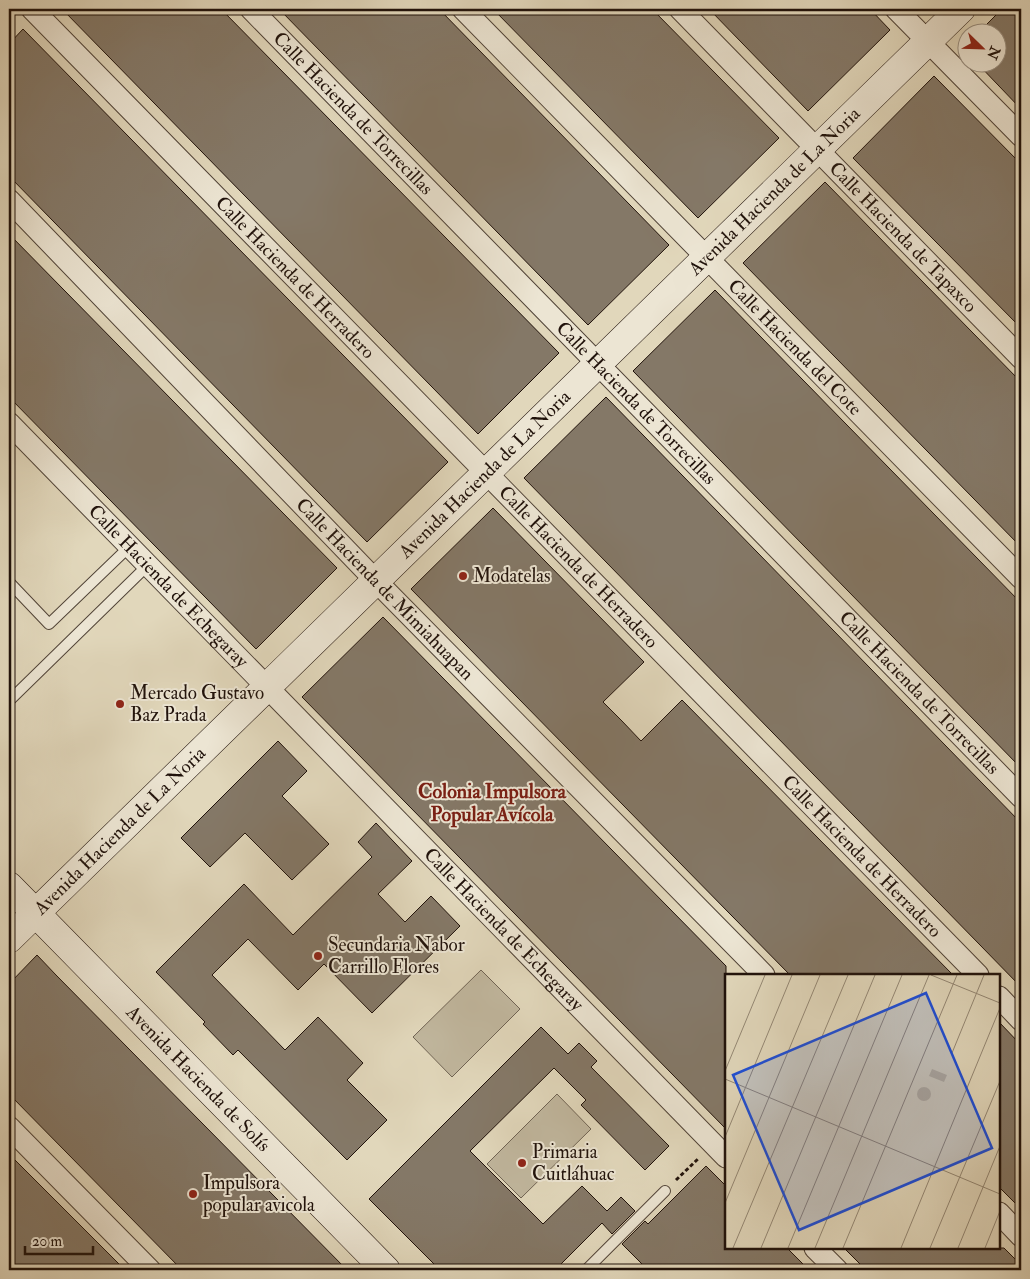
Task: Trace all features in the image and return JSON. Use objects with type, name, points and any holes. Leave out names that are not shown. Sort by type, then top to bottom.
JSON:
[{"type":"street","name":"Calle Hacienda de Herradero","points":[[32,9],[977,974]]},
{"type":"street","name":"Calle Hacienda de Torrecillas","points":[[251,9],[1021,798]]},
{"type":"street","name":"Calle Hacienda del Cote","points":[[463,9],[708,256],[1021,578]]},
{"type":"street","name":"Calle Hacienda de Tapaxco","points":[[680,9],[1021,358]]},
{"type":"street","points":[[896,9],[1021,136]]},
{"type":"street","name":"Avenida Hacienda de La Noria","points":[[9,939],[961,9]]},
{"type":"street","name":"Calle Hacienda de Mimiahuapan","points":[[9,200],[376,581],[763,974]]},
{"type":"street","name":"Calle Hacienda de Echegaray","points":[[9,423],[720,1150]]},
{"type":"street","name":"Avenida Hacienda de Solís","points":[[9,886],[386,1270]]},
{"type":"street","points":[[1000,998],[1021,1020]]},
{"type":"street","points":[[9,1127],[150,1270]]},
{"type":"street","points":[[1000,1214],[1021,1236]]},
{"type":"street","points":[[816,1249],[837,1270]]},
{"type":"lane","points":[[9,582],[49,624],[129,547]]},
{"type":"lane","points":[[9,701],[147,566]]},
{"type":"lane","points":[[586,1270],[665,1192]]},
{"type":"path","points":[[665,1192],[720,1150]]},
{"type":"shaded area","points":[[481,970],[520,1009],[452,1077],[413,1037]]},
{"type":"shaded area","points":[[557,1094],[591,1129],[521,1198],[487,1164]]},
{"type":"building","points":[[62,9],[221,9],[559,353],[478,434]]},
{"type":"building","points":[[279,9],[439,9],[669,245],[588,325]]},
{"type":"building","points":[[493,9],[652,9],[779,138],[698,218]]},
{"type":"building","points":[[709,9],[870,9],[890,30],[808,111]]},
{"type":"building","points":[[1002,9],[1021,9],[1021,109],[986,72],[1008,72],[1008,22],[989,22]]},
{"type":"building","points":[[23,29],[448,462],[367,542],[9,176],[9,44]]},
{"type":"building","points":[[934,76],[1021,164],[1021,328],[853,158]]},
{"type":"building","points":[[825,182],[1021,382],[1021,547],[743,263]]},
{"type":"building","points":[[9,234],[337,568],[256,649],[9,397]]},
{"type":"building","points":[[715,290],[1021,603],[1021,768],[633,371]]},
{"type":"building","points":[[606,397],[1021,823],[1021,987],[524,478]]},
{"type":"building","points":[[493,508],[644,662],[603,702],[641,741],[682,700],[952,974],[789,974],[411,589]]},
{"type":"building","points":[[383,617],[726,966],[725,1128],[302,697]]},
{"type":"building","points":[[278,741],[307,771],[282,796],[329,844],[292,880],[245,833],[210,867],[181,838]]},
{"type":"building","points":[[376,823],[412,861],[378,894],[405,922],[431,896],[460,926],[372,1013],[324,964],[298,990],[248,939],[212,975],[285,1050],[318,1017],[363,1063],[347,1080],[387,1120],[347,1160],[238,1050],[233,1055],[203,1024],[205,1022],[156,972],[244,884],[293,935],[372,857],[358,842]]},
{"type":"building","points":[[37,955],[347,1270],[182,1270],[9,1094],[9,984]]},
{"type":"building","points":[[1000,1023],[1021,1045],[1021,1209],[1000,1188]]},
{"type":"building","points":[[541,1027],[568,1054],[579,1043],[597,1061],[591,1067],[669,1146],[645,1170],[581,1105],[586,1100],[554,1068],[470,1151],[543,1224],[582,1186],[607,1211],[621,1197],[635,1211],[612,1234],[602,1223],[555,1270],[440,1270],[369,1199]]},
{"type":"building","points":[[9,1154],[125,1270],[9,1270]]},
{"type":"building","points":[[706,1166],[725,1185],[725,1249],[788,1249],[809,1270],[648,1270],[622,1244],[645,1221],[648,1224]]},
{"type":"building","points":[[1004,1248],[1021,1265],[1021,1270],[866,1270],[845,1249]]},
{"type":"place","name":"Modatelas","points":[[463,576]]},
{"type":"place","name":"Mercado Gustavo Baz Prada","points":[[120,704]]},
{"type":"place","name":"Secundaria Nabor Carrillo Flores","points":[[318,956]]},
{"type":"place","name":"Primaria Cuitláhuac","points":[[522,1163]]},
{"type":"place","name":"Impulsora popular avicola","points":[[193,1194]]},
{"type":"district","name":"Colonia Impulsora Popular Avícola","points":[[492,802]]}]
